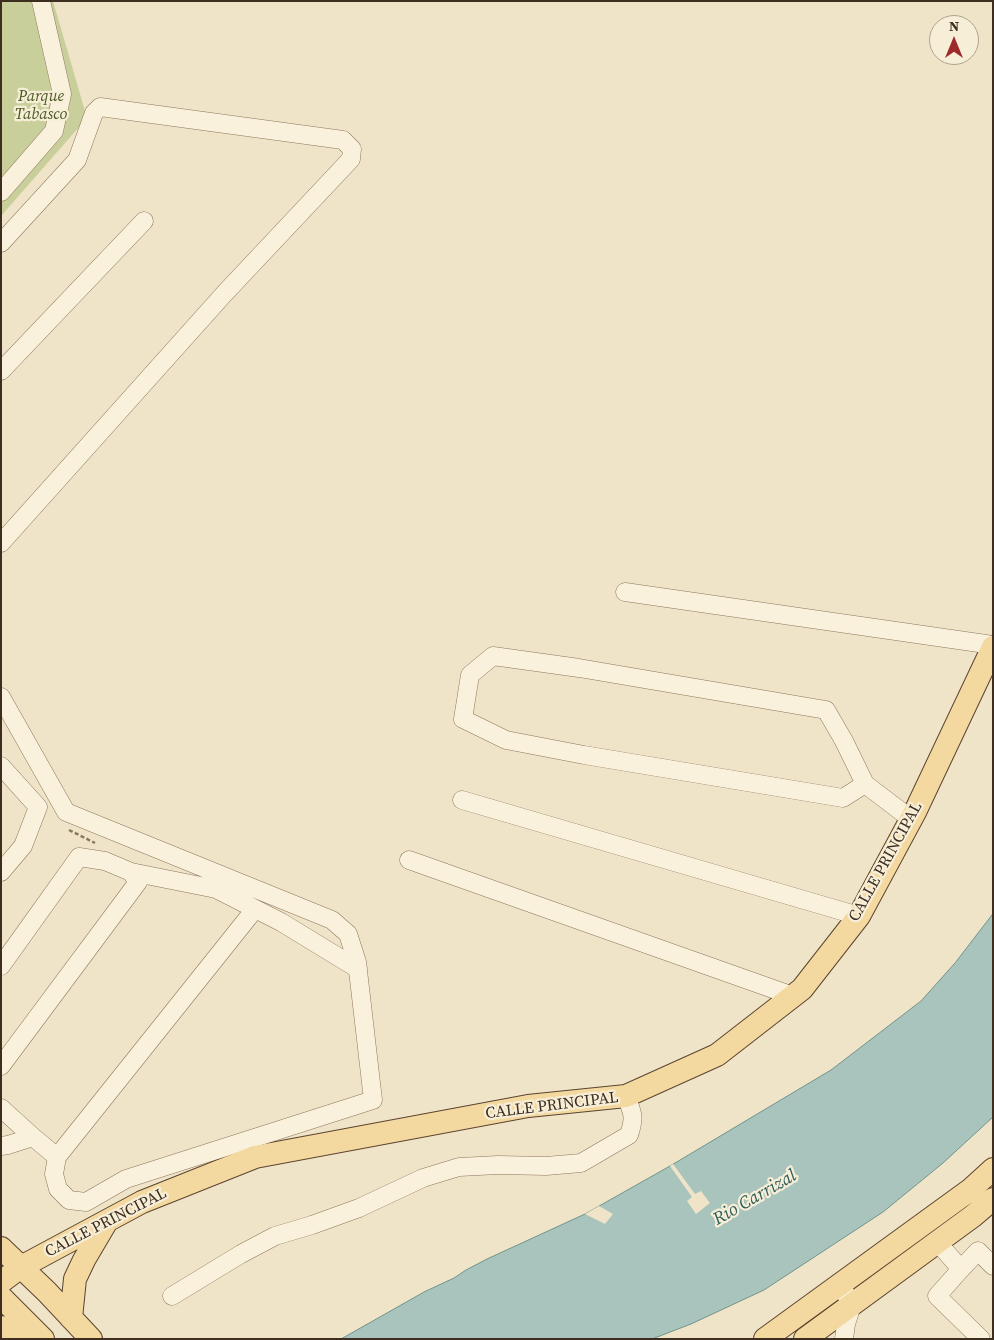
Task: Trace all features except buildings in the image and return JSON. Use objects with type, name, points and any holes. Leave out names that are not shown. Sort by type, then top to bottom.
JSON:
[{"type":"main road","name":"CALLE PRINCIPAL","points":[[1,1282],[21,1266],[142,1202],[255,1158],[528,1106],[626,1096],[717,1055],[802,989],[860,916],[911,819],[993,646]]},
{"type":"main road","points":[[765,1339],[970,1190],[993,1169]]},
{"type":"main road","points":[[805,1339],[973,1216],[993,1199]]},
{"type":"main road","points":[[71,1318],[75,1279],[106,1221]]},
{"type":"main road","points":[[1,1248],[21,1266],[91,1339]]},
{"type":"main road","points":[[1,1297],[43,1339]]},
{"type":"main road","points":[[1,1327],[38,1339]]},
{"type":"street","points":[[1,192],[54,131],[62,94],[41,1]]},
{"type":"street","points":[[1,243],[77,160],[94,113],[100,107],[343,140],[352,149],[351,159],[219,300],[1,544]]},
{"type":"street","points":[[1,372],[144,221]]},
{"type":"street","points":[[625,592],[993,646]]},
{"type":"street","points":[[865,784],[842,798],[584,755],[506,740],[463,719],[470,675],[493,656],[589,670],[826,710],[865,784],[911,819]]},
{"type":"street","points":[[1,697],[66,812],[332,920],[348,934],[358,969],[373,1100],[126,1180],[86,1202],[69,1200],[58,1189],[54,1174],[57,1157],[255,909]]},
{"type":"street","points":[[1,766],[38,807],[23,846],[1,872]]},
{"type":"street","points":[[462,800],[860,916]]},
{"type":"street","points":[[1,966],[79,857],[104,861],[131,872],[216,889],[281,922],[358,969]]},
{"type":"street","points":[[409,860],[793,996]]},
{"type":"street","points":[[1,1066],[138,882],[131,872]]},
{"type":"street","points":[[172,1296],[241,1254],[275,1236],[358,1208],[423,1178],[459,1167],[498,1165],[546,1166],[581,1163],[629,1135],[633,1114],[626,1096]]},
{"type":"street","points":[[1,1108],[57,1157]]},
{"type":"street","points":[[1,1146],[33,1137]]},
{"type":"street","points":[[937,1242],[961,1269]]},
{"type":"street","points":[[981,1339],[937,1296],[978,1251],[993,1266]]},
{"type":"street","points":[[840,1284],[852,1305],[844,1339]]},
{"type":"green space","name":"Parque Tabasco","points":[[1,1],[53,1],[87,118],[1,216]]},
{"type":"water","name":"Rio Carrizal","points":[[993,914],[993,1117],[943,1163],[883,1212],[764,1290],[691,1324],[652,1339],[341,1339],[487,1259],[585,1214],[670,1166],[831,1070],[921,1001],[955,963]]},
{"type":"pier","points":[[673,1164],[695,1194],[701,1191],[710,1203],[696,1214],[687,1201],[692,1197],[670,1166]]},
{"type":"pier","points":[[599,1206],[613,1214],[605,1224],[585,1214]]}]
